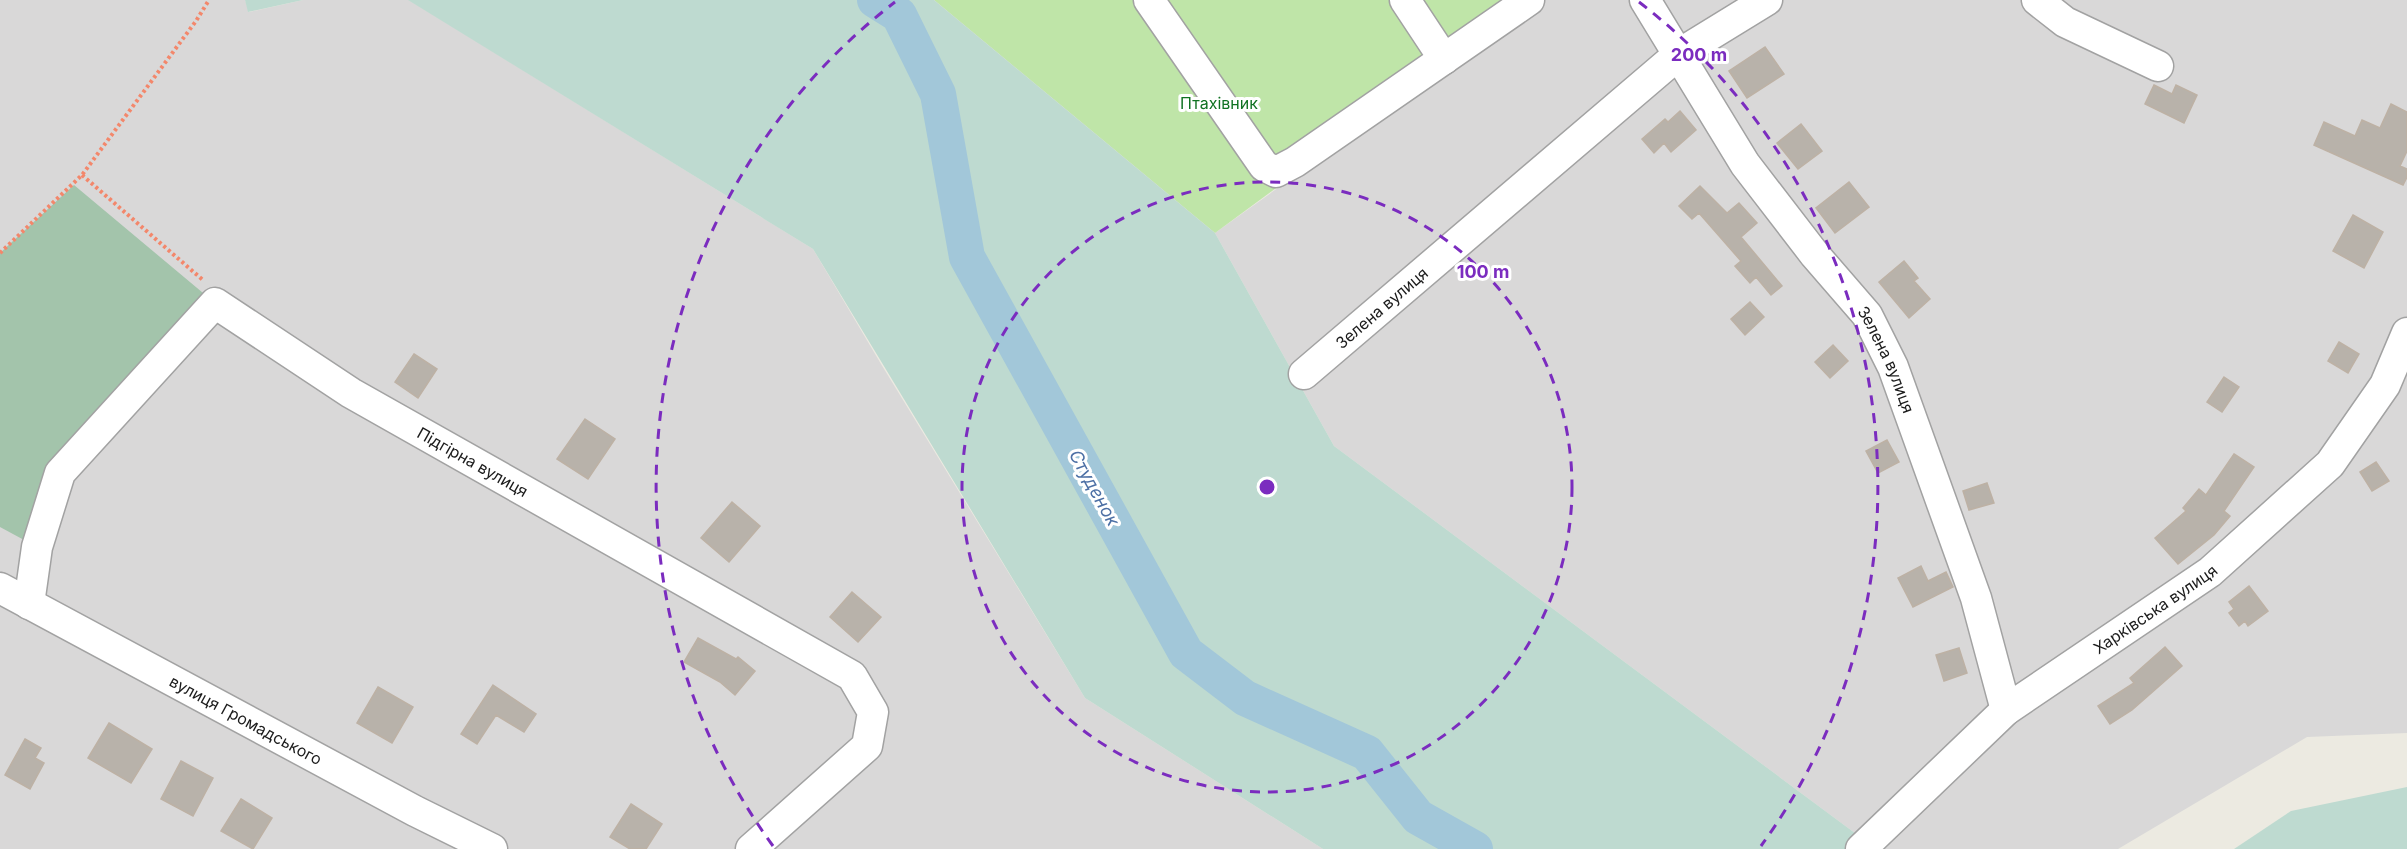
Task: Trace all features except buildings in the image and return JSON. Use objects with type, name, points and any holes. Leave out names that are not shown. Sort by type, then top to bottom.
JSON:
[{"type":"street","points":[[1149,0],[1264,166],[1276,172],[1295,162],[1529,0]]},
{"type":"street","points":[[1405,0],[1444,59]]},
{"type":"street","name":"Зелена вулиця","points":[[1645,0],[1745,164],[1815,255],[1867,315],[1893,367],[1976,598],[2006,710]]},
{"type":"street","name":"Зелена вулиця","points":[[1304,374],[1679,54],[1767,0]]},
{"type":"street","points":[[2037,0],[2065,22],[2158,66]]},
{"type":"street","points":[[29,604],[37,547],[60,473],[215,303]]},
{"type":"street","name":"Підгірна вулиця","points":[[215,303],[351,393],[852,676],[873,712],[867,746],[751,849]]},
{"type":"street","name":"Харківська вулиця","points":[[1861,849],[2006,710],[2210,572],[2330,464],[2385,385],[2407,333]]},
{"type":"street","name":"вулиця Громадського","points":[[0,588],[415,811],[492,849]]},
{"type":"path","points":[[0,253],[82,175],[196,21],[209,0]]},
{"type":"path","points":[[82,175],[213,289],[215,303]]},
{"type":"shaded area","points":[[0,0],[245,0],[249,12],[303,0],[409,0],[813,249],[1085,698],[1323,849],[0,849]]},
{"type":"shaded area","points":[[245,0],[303,0],[248,12]]},
{"type":"shaded area","points":[[408,0],[934,0],[1215,233],[1334,446],[1867,842],[1861,849],[1323,849],[1085,698],[813,249]]},
{"type":"shaded area","points":[[1540,0],[2407,0],[2407,733],[2307,737],[2118,849],[1881,849],[1867,842],[1334,446],[1215,233]]},
{"type":"shaded area","points":[[2407,787],[2407,849],[2234,849],[2291,811]]},
{"type":"green space","name":"Птахівник","points":[[934,0],[1532,0],[1215,233]]},
{"type":"green space","points":[[74,185],[215,303],[60,473],[37,547],[0,527],[0,253]]},
{"type":"waterway","name":"Студенок","points":[[875,0],[899,15],[938,94],[967,257],[1186,653],[1245,698],[1367,753],[1418,817],[1475,849]]}]
